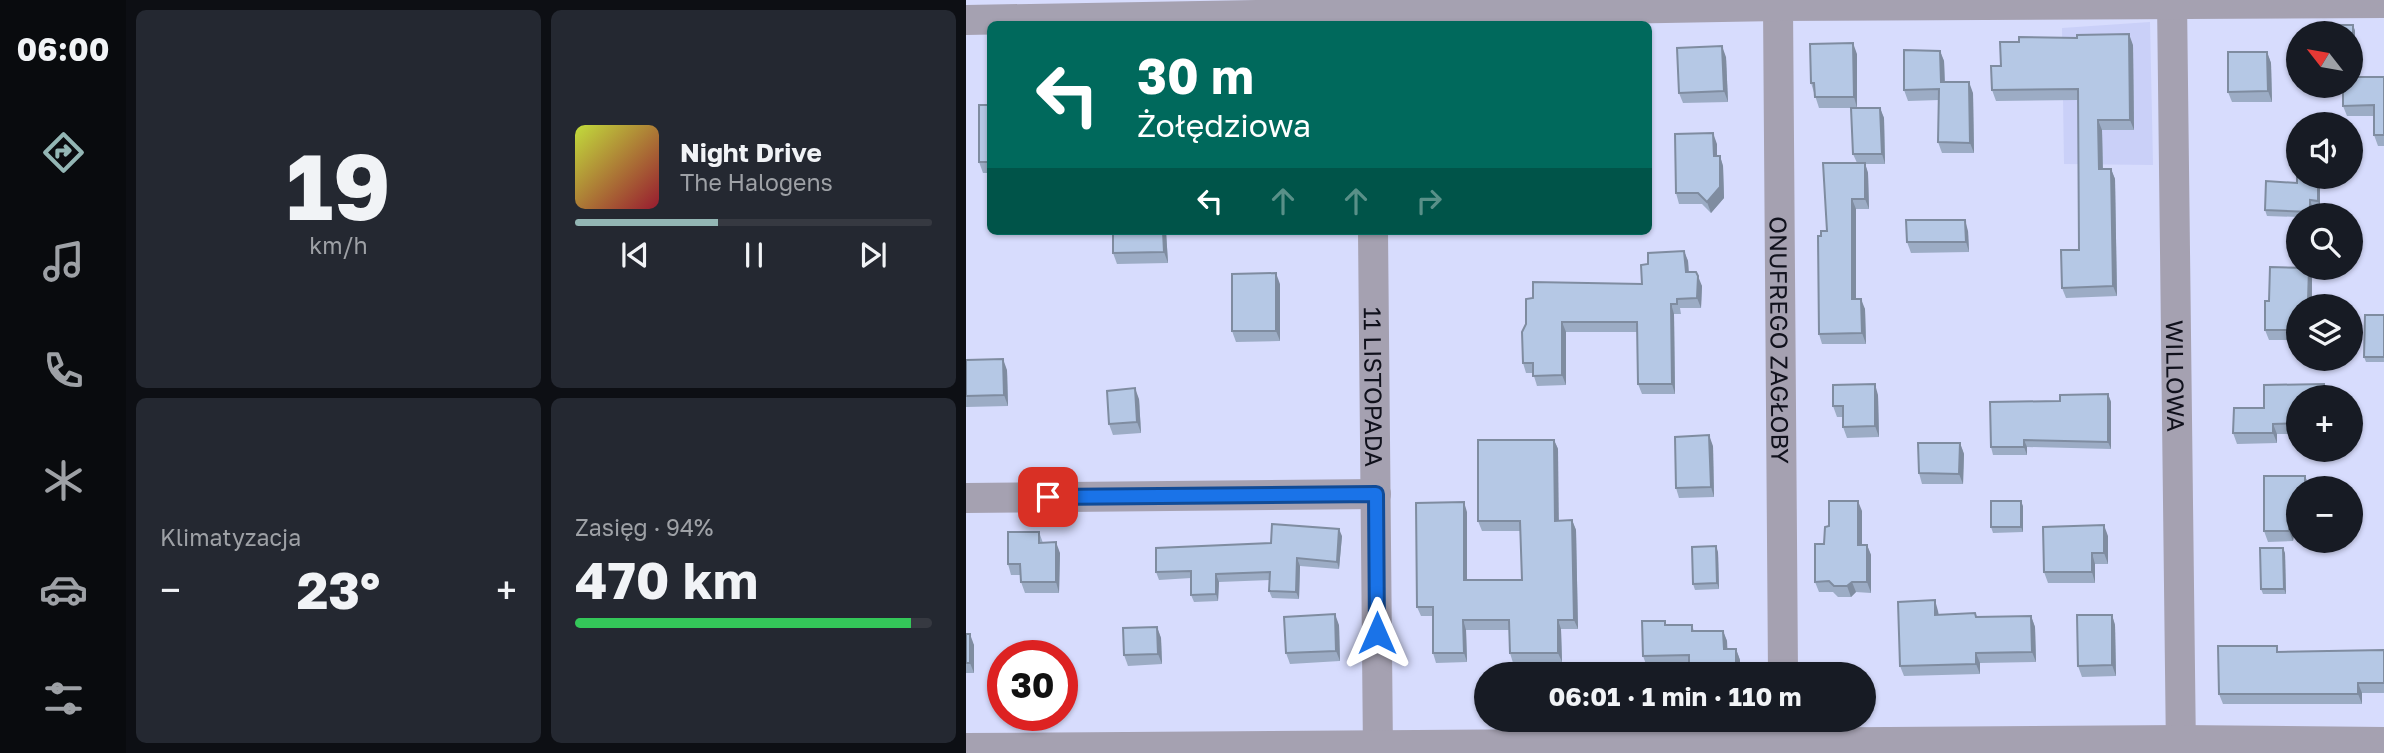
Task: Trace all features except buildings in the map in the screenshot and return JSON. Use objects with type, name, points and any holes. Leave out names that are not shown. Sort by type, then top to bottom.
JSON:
[{"type":"street","points":[[966,20],[1060,9],[1369,12],[2172,2],[2384,3]]},
{"type":"street","name":"WILLOWA","points":[[2172,2],[2181,746]]},
{"type":"street","name":"ONUFREGO ZAGŁOBY","points":[[1778,6],[1783,662]]},
{"type":"street","name":"11 LISTOPADA","points":[[1373,235],[1377,749]]},
{"type":"street","points":[[966,498],[1376,494]]},
{"type":"street","points":[[966,748],[1377,749],[1783,732],[2181,746],[2384,742]]},
{"type":"shaded area","points":[[2150,22],[2153,165],[2064,164],[2062,28]]},
{"type":"route","points":[[1048,497],[1376,494],[1377,633]]}]
